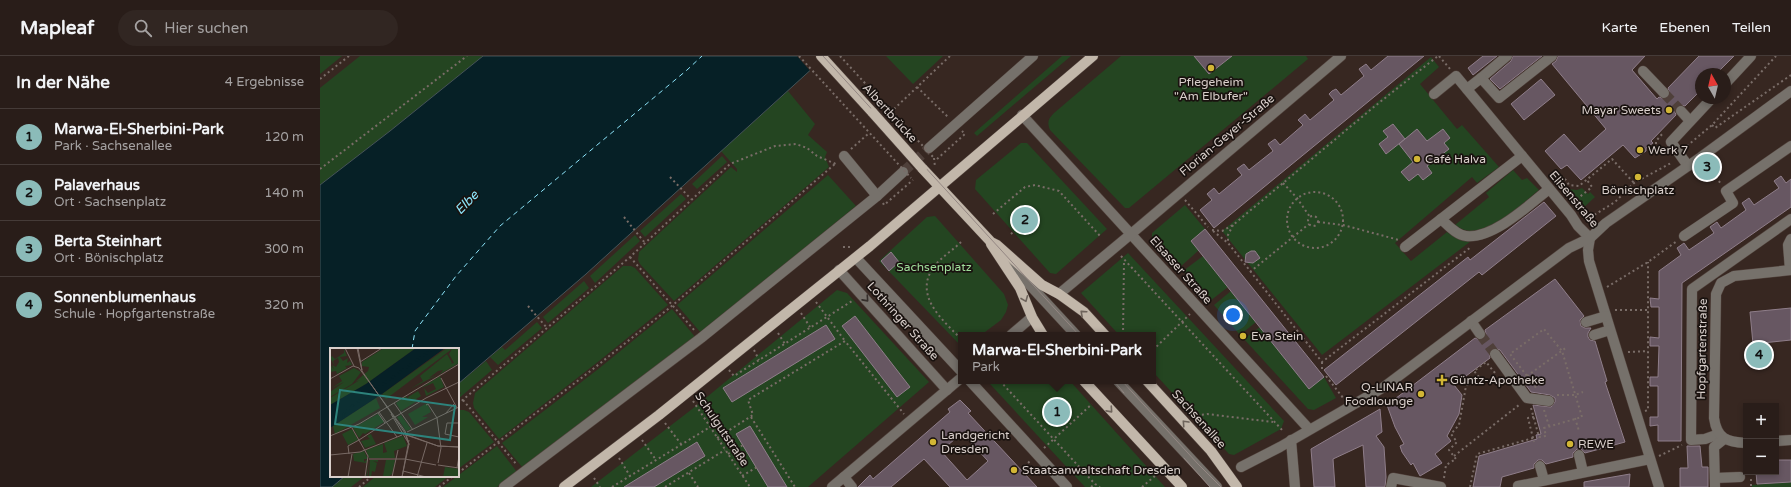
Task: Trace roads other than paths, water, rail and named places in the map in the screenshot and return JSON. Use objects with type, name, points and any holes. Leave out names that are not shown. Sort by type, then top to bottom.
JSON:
[{"type":"main road","name":"Albertbrücke","points":[[821,56],[940,187]]},
{"type":"main road","points":[[564,487],[637,433],[839,270],[856,258],[1093,56]]},
{"type":"main road","points":[[940,187],[991,242],[997,245],[1042,285],[1059,294],[1084,312],[1102,332]]},
{"type":"main road","points":[[991,242],[993,248],[1020,288],[1032,317],[1040,332]]},
{"type":"main road","points":[[1087,384],[1182,487]]},
{"type":"main road","name":"Sachsenallee","points":[[1150,384],[1212,451],[1236,487]]},
{"type":"street","points":[[930,148],[1033,56]]},
{"type":"street","name":"Florian-Geyer-Straße","points":[[1132,234],[1341,56]]},
{"type":"street","points":[[1467,89],[1507,56]]},
{"type":"street","points":[[1481,78],[1499,98],[1552,56]]},
{"type":"street","points":[[1731,78],[1751,56]]},
{"type":"street","points":[[1642,71],[1664,93]]},
{"type":"street","name":"Elisenstraße","points":[[1434,94],[1456,76],[1578,226],[1590,238],[1588,250],[1589,261],[1658,487]]},
{"type":"street","points":[[1241,466],[1291,440],[1384,387],[1569,248],[1590,238],[1606,223],[1701,157],[1791,91]]},
{"type":"street","points":[[1688,166],[1671,142],[1706,104]]},
{"type":"street","points":[[1680,111],[1690,121]]},
{"type":"street","points":[[1022,115],[1132,234],[1059,294]]},
{"type":"street","points":[[1684,236],[1732,203],[1726,191],[1791,146]]},
{"type":"street","points":[[844,156],[877,196]]},
{"type":"street","points":[[1402,244],[1441,219],[1522,156]]},
{"type":"street","points":[[504,487],[701,338],[877,196],[909,177]]},
{"type":"street","points":[[1441,219],[1456,232],[1465,236],[1478,235],[1494,230],[1546,186]]},
{"type":"street","points":[[1743,443],[1734,442],[1722,437],[1691,440],[1692,289],[1791,219]]},
{"type":"street","name":"Elsasser Straße","points":[[1132,234],[1309,429]]},
{"type":"street","points":[[1790,270],[1788,245],[1791,239]]},
{"type":"street","points":[[991,242],[1073,332]]},
{"type":"street","points":[[856,258],[958,369]]},
{"type":"street","name":"Lothringer Straße","points":[[839,270],[947,390]]},
{"type":"street","name":"Hopfgartenstraße","points":[[1722,437],[1715,428],[1714,418],[1716,294],[1721,283],[1734,276],[1790,270]]},
{"type":"street","points":[[1586,322],[1605,313]]},
{"type":"street","points":[[1014,332],[1032,317]]},
{"type":"street","points":[[1471,321],[1480,334]]},
{"type":"street","points":[[1594,335],[1610,330]]},
{"type":"street","points":[[1495,354],[1527,398],[1551,398]]},
{"type":"street","points":[[832,487],[958,381]]},
{"type":"street","points":[[973,384],[1067,487]]},
{"type":"street","points":[[1121,384],[1216,487]]},
{"type":"street","points":[[1722,437],[1714,447],[1715,483],[1740,477]]},
{"type":"street","points":[[1291,440],[1295,487]]},
{"type":"street","points":[[1779,441],[1791,440]]},
{"type":"street","points":[[1579,455],[1583,472]]},
{"type":"street","points":[[1518,487],[1544,480],[1567,480],[1583,472],[1650,459]]},
{"type":"street","points":[[1540,466],[1544,480]]},
{"type":"street","points":[[844,478],[852,487]]},
{"type":"street","points":[[1391,487],[1393,478],[1442,483]]},
{"type":"water","name":"Elbe","points":[[483,56],[826,56],[586,274],[459,383],[459,348],[330,348],[330,477],[344,477],[332,487],[320,487],[320,185]]},
{"type":"tunnel","points":[[1664,93],[1681,111]]},
{"type":"tunnel","points":[[903,172],[929,148]]},
{"type":"tunnel","points":[[1480,334],[1495,354]]},
{"type":"tram line","points":[[823,56],[1076,332]]},
{"type":"tram line","points":[[1116,384],[1124,393]]},
{"type":"tram line","points":[[1125,384],[1221,487]]},
{"type":"tram line","points":[[1184,458],[1210,487]]},
{"type":"place","name":"Pflegeheim \"Am Elbufer\"","points":[[1211,68]]},
{"type":"place","name":"Mayar Sweets","points":[[1669,110]]},
{"type":"place","name":"Werk 7","points":[[1640,150]]},
{"type":"place","name":"Café Halva","points":[[1417,159]]},
{"type":"place","name":"Berta Steinhart","points":[[1707,167]]},
{"type":"place","name":"Bönischplatz","points":[[1638,177]]},
{"type":"place","name":"Palaverhaus","points":[[1025,220]]},
{"type":"place","name":"Eva Stein","points":[[1243,336]]},
{"type":"place","name":"Sonnenblumenhaus","points":[[1759,355]]},
{"type":"place","name":"Güntz-Apotheke","points":[[1442,380]]},
{"type":"place","name":"Q-LINAR Foodlounge","points":[[1421,394]]},
{"type":"place","name":"Marwa-El-Sherbini-Park","points":[[1057,412]]},
{"type":"place","name":"Landgericht Dresden","points":[[933,442]]},
{"type":"place","name":"REWE","points":[[1570,444]]},
{"type":"place","name":"Staatsanwaltschaft Dresden","points":[[1014,470]]},
{"type":"park label","name":"Sachsenplatz","points":[[934,267]]}]
